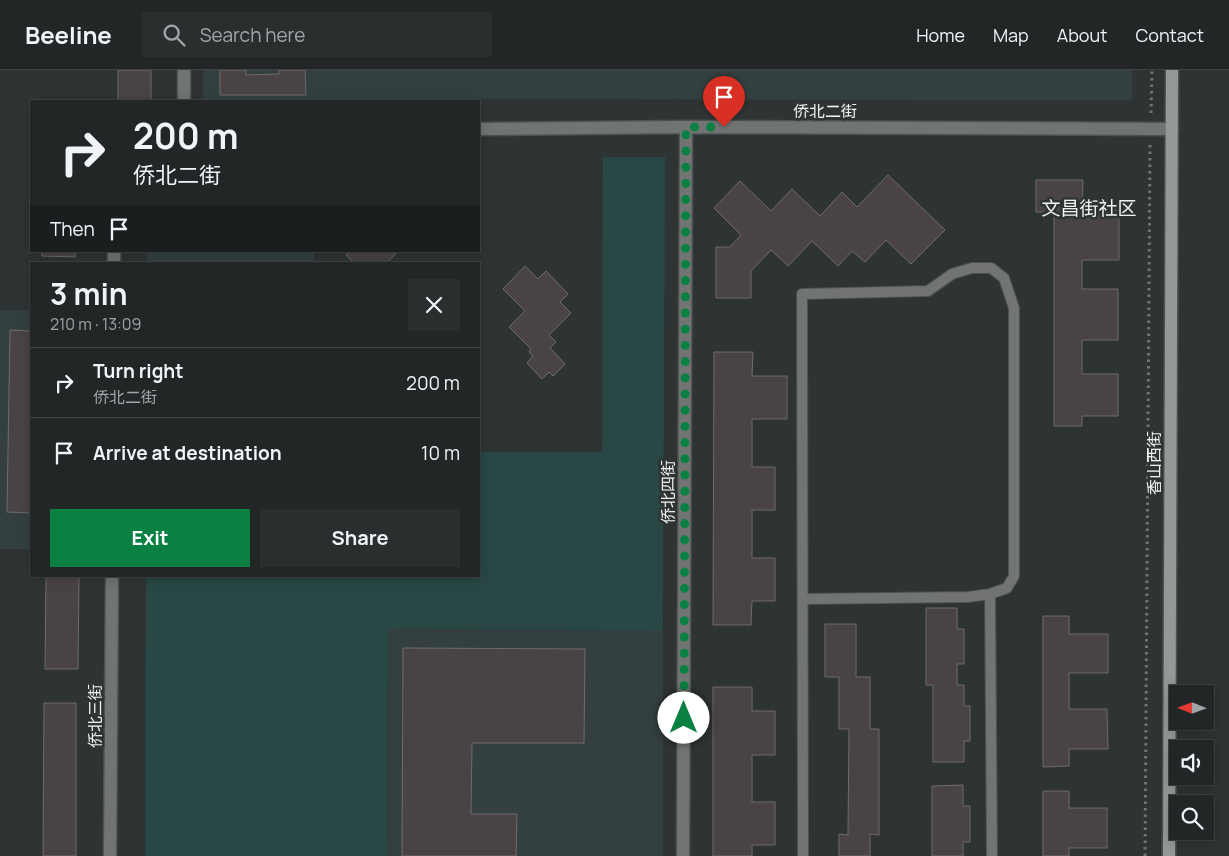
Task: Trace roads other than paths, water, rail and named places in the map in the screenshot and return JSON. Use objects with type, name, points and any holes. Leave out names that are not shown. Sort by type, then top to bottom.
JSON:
[{"type":"street","points":[[184,70],[184,100]]},
{"type":"street","name":"香山西街","points":[[1169,856],[1172,70]]},
{"type":"street","name":"侨北二街","points":[[480,129],[686,127],[1172,129]]},
{"type":"street","name":"侨北四街","points":[[683,856],[686,127]]},
{"type":"street","name":"侨北三街","points":[[110,856],[112,577]]},
{"type":"lane","points":[[803,600],[968,597],[990,594],[1007,588],[1014,576],[1014,308],[1004,278],[991,268],[972,268],[952,274],[928,291],[802,294],[803,856]]},
{"type":"lane","points":[[990,594],[992,856]]},
{"type":"district","name":"文昌街社区","points":[[1089,208]]}]
